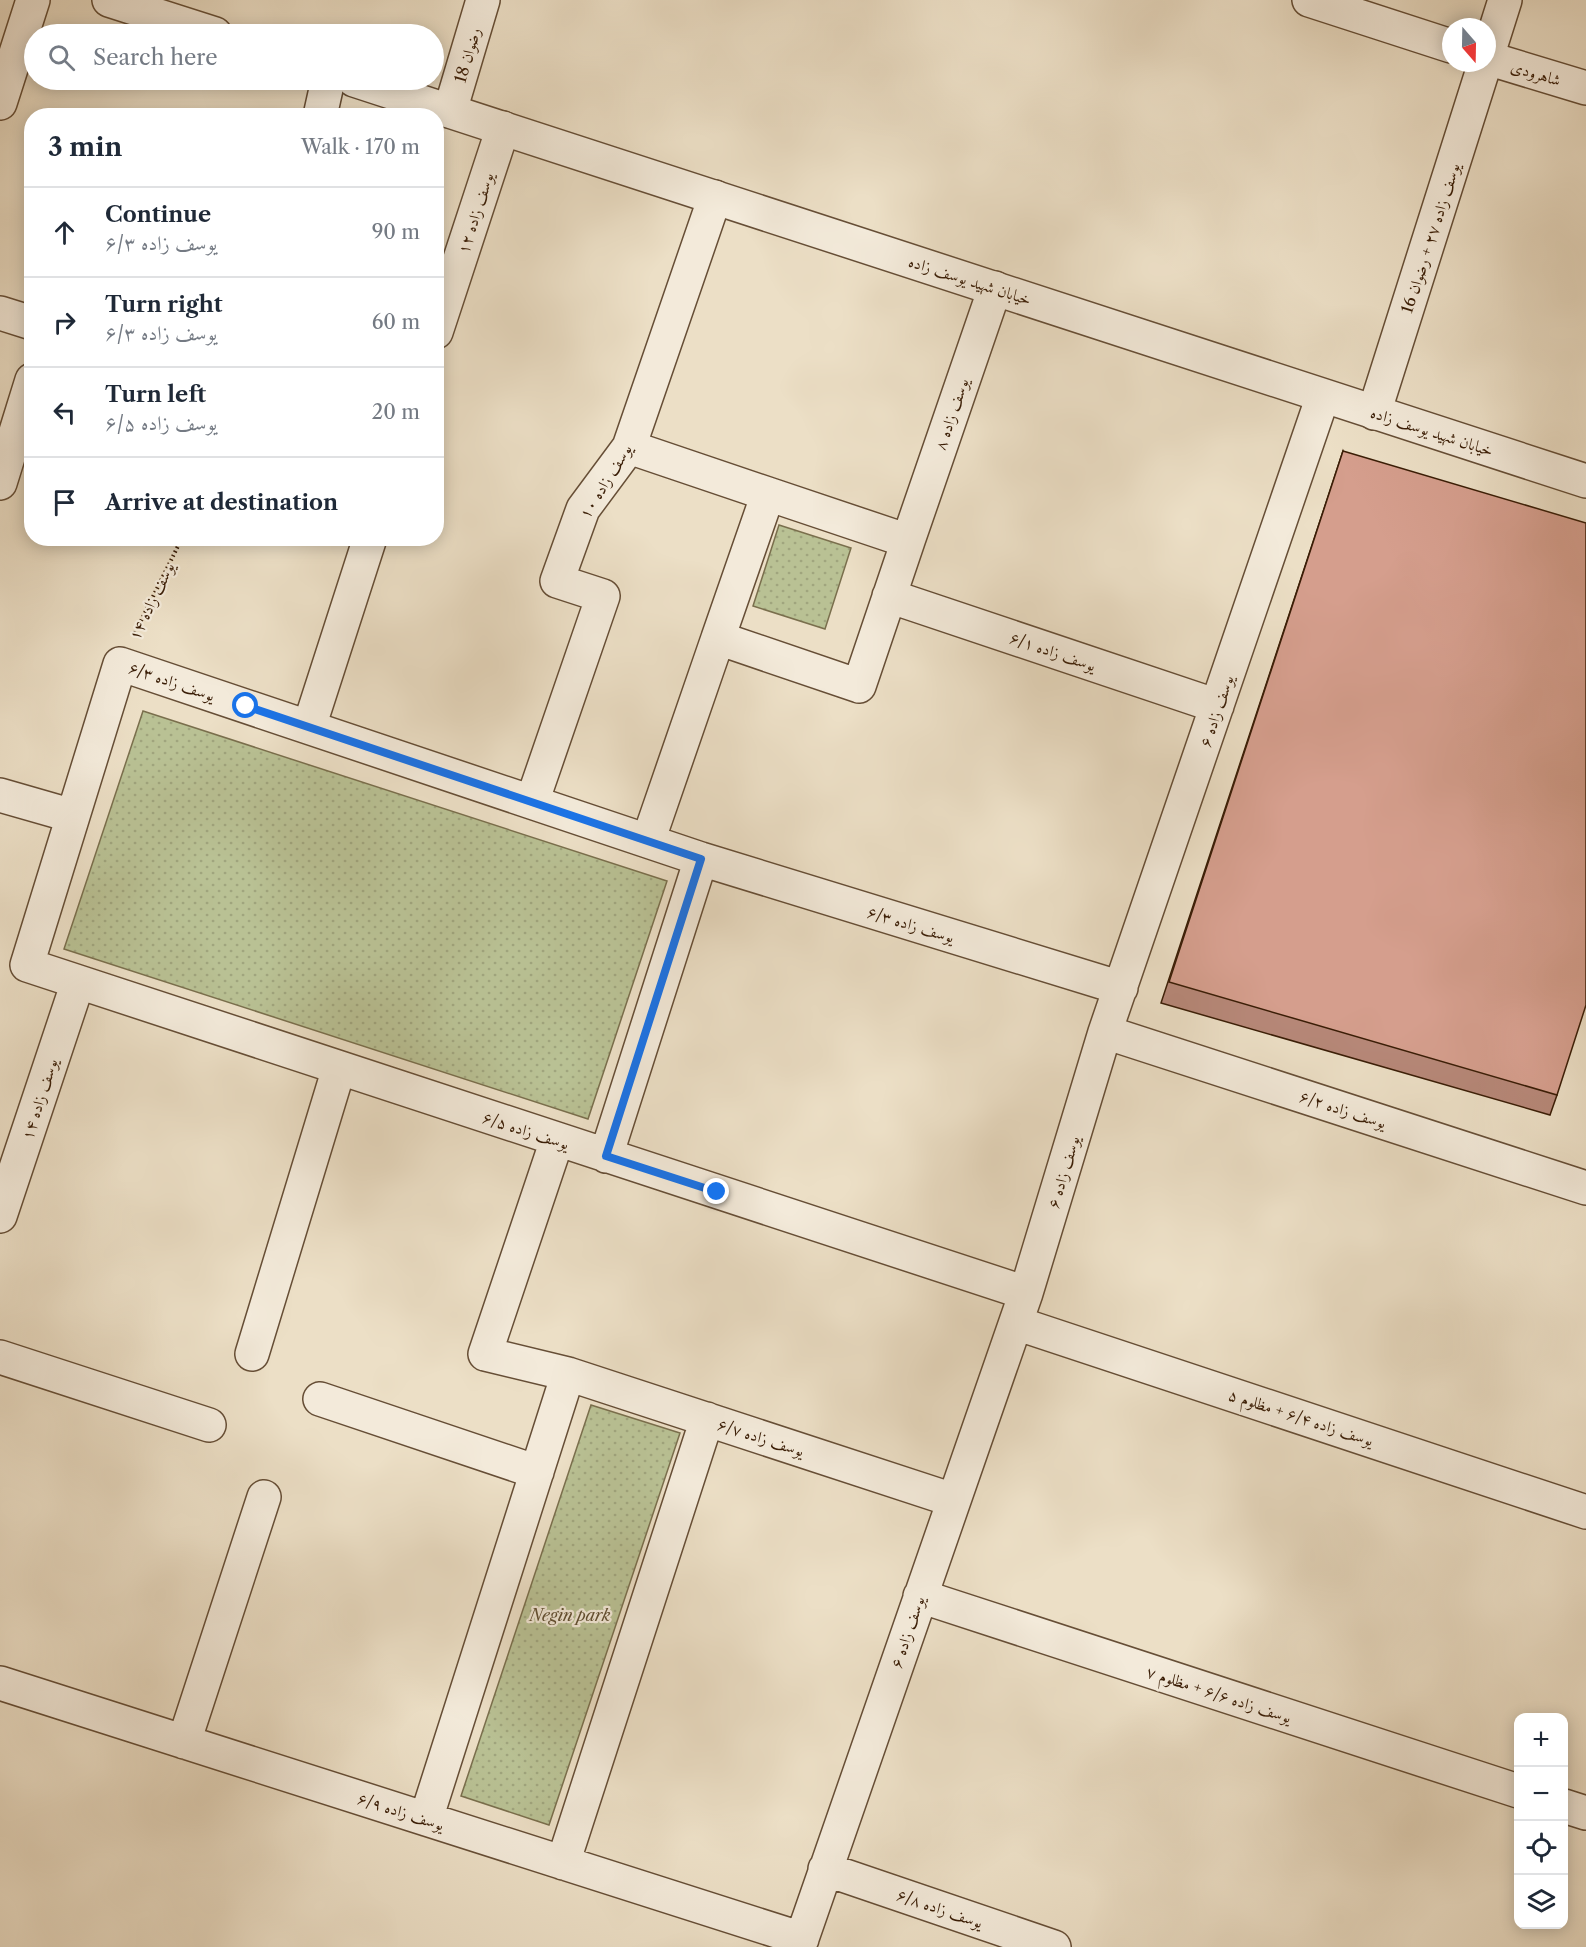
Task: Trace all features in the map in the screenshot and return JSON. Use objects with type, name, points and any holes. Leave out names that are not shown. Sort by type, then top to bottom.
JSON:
[{"type":"street","points":[[25,24],[33,0]]},
{"type":"street","points":[[109,0],[184,24]]},
{"type":"street","name":"رضوان 18","points":[[450,111],[483,0]]},
{"type":"street","points":[[1309,0],[1442,43]]},
{"type":"street","points":[[1496,28],[1505,0]]},
{"type":"street","points":[[0,103],[24,28]]},
{"type":"street","name":"شاهرودی","points":[[1496,60],[1586,88]]},
{"type":"street","name":"یوسف زاده ۲۷ + رضوان 16","points":[[1374,412],[1482,72]]},
{"type":"street","points":[[322,108],[326,90]]},
{"type":"street","name":"خیابان شهید یوسف زاده","points":[[385,90],[441,108]]},
{"type":"street","name":"خیابان شهید یوسف زاده","points":[[444,109],[1586,481]]},
{"type":"street","name":"یوسف زاده ۱۲","points":[[444,307],[502,128]]},
{"type":"street","name":"یوسف زاده ۱۰","points":[[532,802],[603,596],[557,581],[584,509],[628,447],[716,197]]},
{"type":"street","name":"یوسف زاده ۸","points":[[718,638],[859,686],[994,288]]},
{"type":"street","points":[[0,313],[24,320]]},
{"type":"street","name":"یوسف زاده ۶","points":[[800,1943],[1021,1308],[1105,1032],[1323,396]]},
{"type":"street","points":[[0,483],[24,406]]},
{"type":"street","points":[[628,447],[908,541]]},
{"type":"street","points":[[648,841],[768,494]]},
{"type":"street","points":[[309,727],[367,546]]},
{"type":"street","name":"یوسف زاده ۶/۱","points":[[889,596],[1217,706]]},
{"type":"street","points":[[0,795],[73,816],[120,664]]},
{"type":"street","name":"یوسف زاده ۶/۳","points":[[120,664],[701,859],[1120,988]]},
{"type":"street","name":"یوسف زاده ۶/۵","points":[[73,816],[27,965],[606,1156],[1021,1308]]},
{"type":"street","points":[[606,1156],[701,859]]},
{"type":"street","name":"یوسف زاده ۱۴","points":[[0,1216],[78,982]]},
{"type":"street","name":"یوسف زاده ۶/۲","points":[[1105,1032],[1584,1182]]},
{"type":"street","points":[[252,1354],[339,1068]]},
{"type":"street","name":"یوسف زاده ۶/۷","points":[[558,1140],[485,1354],[568,1374],[953,1500]]},
{"type":"street","name":"یوسف زاده ۶/۴ + مظلوم ۵","points":[[1021,1308],[1586,1512]]},
{"type":"street","points":[[0,1357],[209,1425]]},
{"type":"street","points":[[426,1819],[568,1374]]},
{"type":"street","points":[[320,1399],[537,1472]]},
{"type":"street","points":[[563,1863],[707,1419]]},
{"type":"street","points":[[184,1742],[264,1497]]},
{"type":"street","name":"یوسف زاده ۶/۶ + مظلوم ۷","points":[[920,1596],[1514,1790]]},
{"type":"street","name":"یوسف زاده ۶/۹","points":[[0,1683],[563,1863],[800,1943]]},
{"type":"street","points":[[1568,1808],[1586,1813]]},
{"type":"street","name":"یوسف زاده ۶/۸","points":[[825,1869],[1054,1947]]},
{"type":"path","name":"یوسف زاده ۱۴","points":[[120,664],[178,546]]},
{"type":"green space","points":[[779,525],[851,548],[825,629],[753,606]]},
{"type":"green space","points":[[143,711],[667,881],[588,1119],[64,949]]},
{"type":"green space","name":"Negin park","points":[[591,1405],[680,1433],[549,1825],[461,1796]]},
{"type":"building","points":[[1343,451],[1586,523],[1586,1005],[1557,1095],[1169,982]]},
{"type":"route","points":[[246,706],[701,859],[606,1156],[717,1192]]}]
